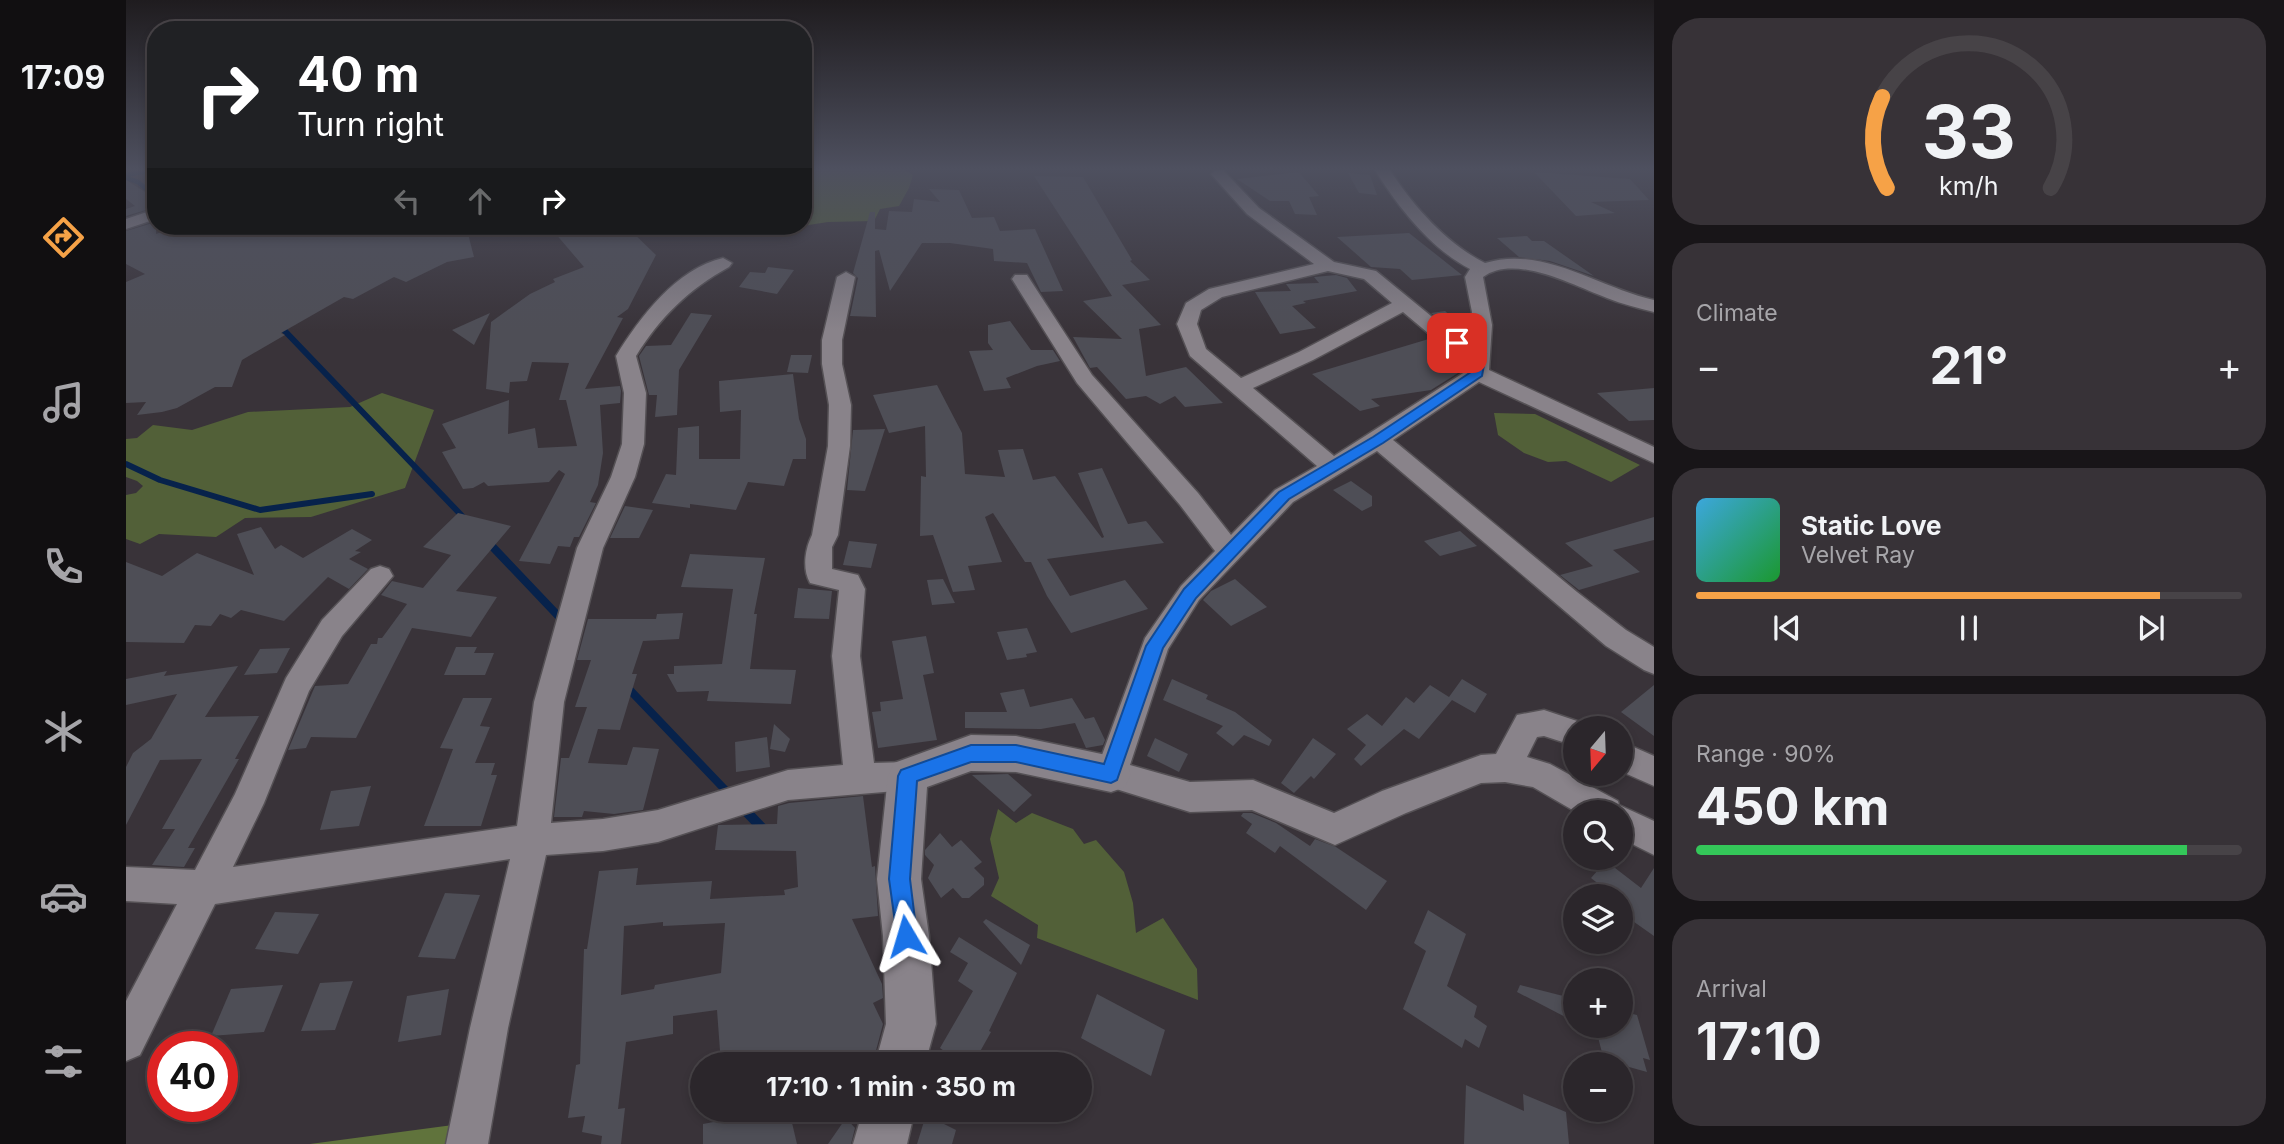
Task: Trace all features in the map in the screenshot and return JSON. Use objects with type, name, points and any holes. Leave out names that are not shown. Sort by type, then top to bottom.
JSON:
[{"type":"street","points":[[1270,223],[1328,266],[1370,275],[1479,364],[1654,456]]},
{"type":"street","points":[[1425,223],[1463,258],[1483,269]]},
{"type":"street","points":[[467,1144],[489,1028],[532,840],[549,702],[590,548],[622,477],[633,444],[635,393],[626,356],[643,327],[689,280],[723,263]]},
{"type":"street","points":[[1479,364],[1479,291],[1474,277],[1483,269],[1508,265],[1548,269],[1619,297],[1654,306]]},
{"type":"street","points":[[1328,266],[1216,293],[1193,307],[1187,324],[1197,352],[1334,467]]},
{"type":"street","points":[[846,277],[832,340],[832,364],[840,405],[839,446],[825,535],[819,547],[819,576],[844,580],[849,582],[852,589],[846,656],[860,778]]},
{"type":"street","points":[[1021,279],[1084,379],[1189,499],[1229,551]]},
{"type":"street","points":[[1238,387],[1306,356],[1404,304]]},
{"type":"street","points":[[1111,774],[1155,646],[1190,593],[1284,496],[1378,440],[1479,364]]},
{"type":"street","points":[[1378,440],[1567,599],[1616,638],[1654,662]]},
{"type":"street","points":[[126,1041],[248,803],[296,687],[332,628],[380,576]]},
{"type":"street","points":[[1505,768],[1528,724],[1544,723],[1563,729]]},
{"type":"street","points":[[126,884],[205,888],[532,840],[603,835],[658,826],[788,786],[908,776],[971,753],[1016,754],[1111,774],[1190,797],[1252,795],[1335,829],[1394,802],[1472,772],[1505,768],[1539,774],[1585,800]]},
{"type":"street","points":[[1633,762],[1654,772]]},
{"type":"street","points":[[903,1052],[911,1024],[900,879],[908,776]]},
{"type":"street","points":[[1633,827],[1654,839]]},
{"type":"street","points":[[880,1144],[885,1122]]},
{"type":"green space","points":[[382,393],[434,410],[405,488],[311,517],[245,518],[216,537],[159,534],[140,544],[126,539],[126,495],[136,493],[143,486],[126,477],[126,439],[137,438],[153,425],[192,430],[248,412],[350,407]]},
{"type":"green space","points":[[1494,413],[1535,414],[1640,465],[1611,482],[1566,461],[1548,462],[1524,453],[1498,435]]},
{"type":"green space","points":[[998,809],[1016,823],[1032,813],[1073,829],[1084,844],[1096,840],[1124,872],[1133,903],[1136,933],[1163,918],[1197,969],[1198,1000],[1037,938],[1038,925],[991,896],[999,878],[990,839]]},
{"type":"green space","points":[[483,1121],[478,1144],[310,1144]]},
{"type":"building","points":[[867,223],[875,223],[875,229],[886,230],[887,223],[997,223],[1000,231],[1035,229],[1063,291],[1041,292],[1027,263],[994,261],[993,249],[950,243],[922,243],[890,291],[879,250],[875,251],[876,317],[850,316],[858,278],[853,273]]},
{"type":"building","points":[[1065,223],[1110,223],[1132,260],[1130,261],[1150,280],[1122,285],[1161,325],[1139,329],[1146,376],[1186,367],[1223,403],[1185,407],[1175,396],[1160,404],[1146,396],[1126,399],[1097,367],[1090,368],[1073,337],[1122,339],[1083,301],[1112,296]]},
{"type":"building","points":[[147,225],[147,235],[173,236],[468,235],[474,257],[447,262],[406,282],[394,277],[353,299],[344,297],[281,333],[285,335],[242,360],[232,387],[215,387],[177,408],[137,415],[146,402],[126,403],[126,282],[145,274],[126,264],[126,231]]},
{"type":"building","points":[[1409,233],[1462,275],[1412,280],[1400,269],[1371,267],[1337,237]]},
{"type":"building","points":[[557,235],[635,235],[656,255],[628,309],[617,317],[623,318],[585,389],[620,386],[621,391],[620,403],[600,405],[603,453],[598,485],[590,502],[596,503],[579,537],[574,537],[570,547],[558,546],[550,564],[519,561],[565,474],[559,470],[549,482],[488,486],[484,482],[473,488],[463,489],[442,452],[456,448],[442,424],[509,400],[508,434],[535,428],[538,448],[577,446],[566,400],[559,400],[569,363],[532,362],[527,381],[510,382],[509,393],[486,389],[491,322],[530,294],[555,282],[553,279],[584,267]]},
{"type":"building","points":[[1527,236],[1532,241],[1544,241],[1594,276],[1550,261],[1519,257],[1497,238]]},
{"type":"building","points":[[768,267],[794,270],[777,294],[739,287],[750,272],[765,273]]},
{"type":"building","points":[[1336,275],[1347,278],[1357,291],[1303,301],[1306,303],[1292,306],[1316,328],[1280,334],[1255,292],[1291,291],[1286,284],[1319,283],[1314,277]]},
{"type":"building","points":[[1445,311],[1469,332],[1469,335],[1443,323],[1431,313]]},
{"type":"building","points":[[490,313],[474,345],[452,330]]},
{"type":"building","points":[[691,313],[712,315],[679,370],[677,415],[655,417],[657,395],[649,395],[639,356],[646,346],[671,345]]},
{"type":"building","points":[[1010,321],[1031,350],[1053,350],[1060,361],[1037,366],[1006,378],[1011,388],[984,391],[969,351],[993,350],[988,343],[988,325]]},
{"type":"building","points":[[1432,338],[1466,368],[1456,371],[1458,373],[1431,390],[1371,399],[1380,406],[1360,411],[1312,374]]},
{"type":"building","points":[[791,355],[812,355],[808,373],[787,372]]},
{"type":"building","points":[[793,374],[799,419],[806,439],[806,459],[793,459],[784,486],[748,482],[736,510],[690,504],[690,508],[652,503],[666,474],[676,475],[678,428],[699,426],[699,459],[740,459],[741,410],[720,412],[719,381]]},
{"type":"building","points":[[937,385],[962,433],[965,474],[1005,477],[998,450],[1023,449],[1033,480],[1055,476],[1102,538],[1104,537],[1078,473],[1102,468],[1128,524],[1146,521],[1164,543],[1047,559],[1070,596],[1125,580],[1148,609],[1071,633],[1047,596],[1031,562],[1025,562],[993,513],[985,517],[1002,562],[968,566],[975,590],[953,592],[933,535],[920,536],[921,476],[926,477],[925,426],[889,433],[873,395]]},
{"type":"building","points":[[1654,388],[1654,420],[1629,421],[1597,393]]},
{"type":"building","points":[[885,429],[865,491],[847,490],[853,430]]},
{"type":"building","points":[[1351,481],[1372,496],[1372,506],[1362,511],[1333,490]]},
{"type":"building","points":[[625,506],[653,510],[639,538],[610,538]]},
{"type":"building","points":[[458,513],[511,526],[456,591],[497,597],[471,637],[412,628],[356,738],[311,737],[306,748],[288,750],[315,686],[348,684],[371,644],[377,644],[378,638],[382,638],[407,604],[381,595],[392,581],[423,588],[451,555],[423,547]]},
{"type":"building","points":[[1654,517],[1654,540],[1613,550],[1640,572],[1579,590],[1560,575],[1593,566],[1565,543]]},
{"type":"building","points":[[261,527],[275,549],[281,545],[303,558],[352,529],[372,540],[355,551],[361,552],[349,559],[368,569],[349,589],[328,577],[284,621],[241,610],[231,618],[220,614],[211,626],[195,625],[184,643],[126,642],[126,562],[162,576],[197,553],[254,575],[237,534]]},
{"type":"building","points":[[1460,531],[1477,546],[1440,556],[1424,541]]},
{"type":"building","points":[[849,541],[877,544],[871,568],[843,565]]},
{"type":"building","points":[[690,554],[765,558],[754,614],[757,614],[750,669],[796,670],[791,704],[707,701],[709,691],[677,692],[667,674],[674,674],[674,666],[722,664],[733,589],[681,587]]},
{"type":"building","points":[[943,579],[955,603],[932,605],[927,580]]},
{"type":"building","points":[[1235,579],[1267,607],[1231,626],[1203,600],[1211,591]]},
{"type":"building","points":[[798,588],[832,591],[829,619],[794,618]]},
{"type":"building","points":[[683,613],[679,639],[643,641],[632,674],[637,674],[620,730],[598,729],[588,763],[627,765],[633,747],[659,749],[643,810],[614,814],[584,811],[582,817],[554,817],[561,758],[569,758],[587,707],[575,707],[591,660],[577,660],[588,619],[656,619],[657,614]]},
{"type":"building","points":[[1027,628],[1037,652],[1026,654],[1027,657],[1007,660],[997,632]]},
{"type":"building","points":[[926,636],[934,673],[923,675],[937,740],[878,748],[872,712],[881,711],[880,702],[903,699],[892,641]]},
{"type":"building","points":[[456,647],[477,647],[474,653],[494,653],[485,675],[444,675]]},
{"type":"building","points":[[290,648],[277,673],[244,675],[260,649]]},
{"type":"building","points":[[238,666],[205,717],[259,716],[235,759],[239,759],[188,848],[195,848],[184,867],[152,865],[175,829],[162,829],[202,759],[160,760],[126,825],[126,767],[133,753],[151,739],[177,694],[126,705],[126,679],[167,671],[164,676]]},
{"type":"building","points":[[1172,679],[1208,695],[1206,699],[1235,712],[1272,740],[1269,746],[1244,735],[1233,746],[1216,733],[1223,726],[1163,700]]},
{"type":"building","points":[[1462,679],[1487,694],[1475,713],[1452,700],[1419,739],[1404,729],[1361,766],[1354,759],[1366,745],[1347,729],[1367,714],[1382,726],[1406,697],[1414,703],[1430,685],[1449,697]]},
{"type":"building","points":[[1654,685],[1654,736],[1633,721],[1633,716],[1621,712]]},
{"type":"building","points":[[1024,689],[1030,707],[1072,698],[1085,719],[1094,717],[1105,740],[1103,745],[1086,748],[1075,723],[1041,729],[965,728],[965,712],[1007,712],[1000,693]]},
{"type":"building","points":[[463,698],[492,698],[480,726],[490,727],[475,763],[495,763],[491,775],[497,775],[481,826],[424,826],[453,749],[440,748]]},
{"type":"building","points":[[774,724],[790,739],[785,752],[770,749]]},
{"type":"building","points":[[767,737],[770,767],[736,772],[735,742]]},
{"type":"building","points":[[1155,738],[1188,754],[1179,772],[1147,756]]},
{"type":"building","points":[[1313,738],[1336,754],[1314,779],[1311,776],[1294,793],[1281,783]]},
{"type":"building","points":[[1008,774],[1032,795],[1014,812],[972,775]]},
{"type":"building","points":[[371,786],[359,826],[320,830],[331,791]]},
{"type":"building","points":[[863,796],[872,867],[875,866],[878,916],[852,919],[882,984],[883,998],[873,1003],[883,1024],[876,1052],[720,1052],[717,1010],[673,1016],[673,1034],[626,1042],[618,1109],[625,1108],[621,1144],[601,1144],[602,1136],[582,1132],[585,1116],[568,1118],[576,1065],[580,1064],[584,949],[587,949],[599,871],[638,868],[636,885],[712,881],[710,899],[785,895],[784,890],[798,887],[796,851],[715,850],[718,825],[777,824],[778,806]],"holes":[[[663,922],[663,926],[725,923],[721,973],[655,985],[654,989],[621,995],[624,926]]]},
{"type":"building","points":[[1243,813],[1252,813],[1276,823],[1310,846],[1315,839],[1336,847],[1387,881],[1366,910],[1280,846],[1275,853],[1246,833],[1252,824],[1241,816]]},
{"type":"building","points":[[940,833],[952,847],[961,840],[982,862],[974,868],[984,878],[984,885],[969,898],[962,898],[953,888],[941,898],[928,878],[934,865],[925,855],[925,850]]},
{"type":"building","points":[[1654,868],[1654,936],[1633,921],[1633,884],[1599,884],[1591,878],[1598,870],[1618,870],[1641,888]]},
{"type":"building","points":[[445,893],[480,895],[455,959],[418,957]]},
{"type":"building","points":[[1428,910],[1466,934],[1447,986],[1477,1006],[1474,1017],[1487,1026],[1479,1048],[1465,1039],[1462,1048],[1403,1009],[1426,951],[1414,943]]},
{"type":"building","points":[[275,912],[319,914],[298,954],[255,949]]},
{"type":"building","points":[[986,919],[1030,945],[1021,965],[983,922]]},
{"type":"building","points":[[959,937],[1017,973],[980,1052],[946,1052],[940,1048],[973,991],[958,981],[968,963],[950,952]]},
{"type":"building","points":[[353,981],[335,1030],[301,1031],[320,983]]},
{"type":"building","points":[[283,985],[264,1032],[238,1034],[238,1031],[213,1031],[231,989]]},
{"type":"building","points":[[1520,985],[1563,996],[1563,1016],[1517,992]]},
{"type":"building","points":[[449,989],[441,1035],[398,1042],[407,996]]},
{"type":"building","points":[[1097,994],[1165,1030],[1151,1076],[1081,1038]]},
{"type":"building","points":[[1633,1014],[1637,1015],[1650,1060],[1643,1058],[1647,1072],[1633,1068],[1633,1052],[1602,1052],[1598,1038],[1633,1038]]},
{"type":"building","points":[[1466,1085],[1524,1111],[1523,1094],[1563,1111],[1563,1122],[1567,1122],[1569,1144],[1464,1144]]},
{"type":"building","points":[[792,1122],[797,1144],[703,1144],[703,1124]]},
{"type":"building","points":[[843,1122],[850,1122],[855,1128],[851,1144],[828,1144]]},
{"type":"building","points":[[924,1122],[940,1122],[956,1130],[952,1144],[917,1144]]},
{"type":"waterway","points":[[279,325],[282,328]]},
{"type":"waterway","points":[[282,328],[465,519]]},
{"type":"waterway","points":[[126,464],[160,480],[260,510],[372,494]]},
{"type":"waterway","points":[[488,542],[564,622]]},
{"type":"waterway","points":[[626,686],[731,796]]},
{"type":"waterway","points":[[742,807],[763,829]]},
{"type":"route","points":[[906,936],[900,879],[908,776],[971,753],[1016,754],[1111,774],[1155,646],[1190,593],[1284,496],[1378,440],[1478,373],[1480,354],[1457,343]]}]
